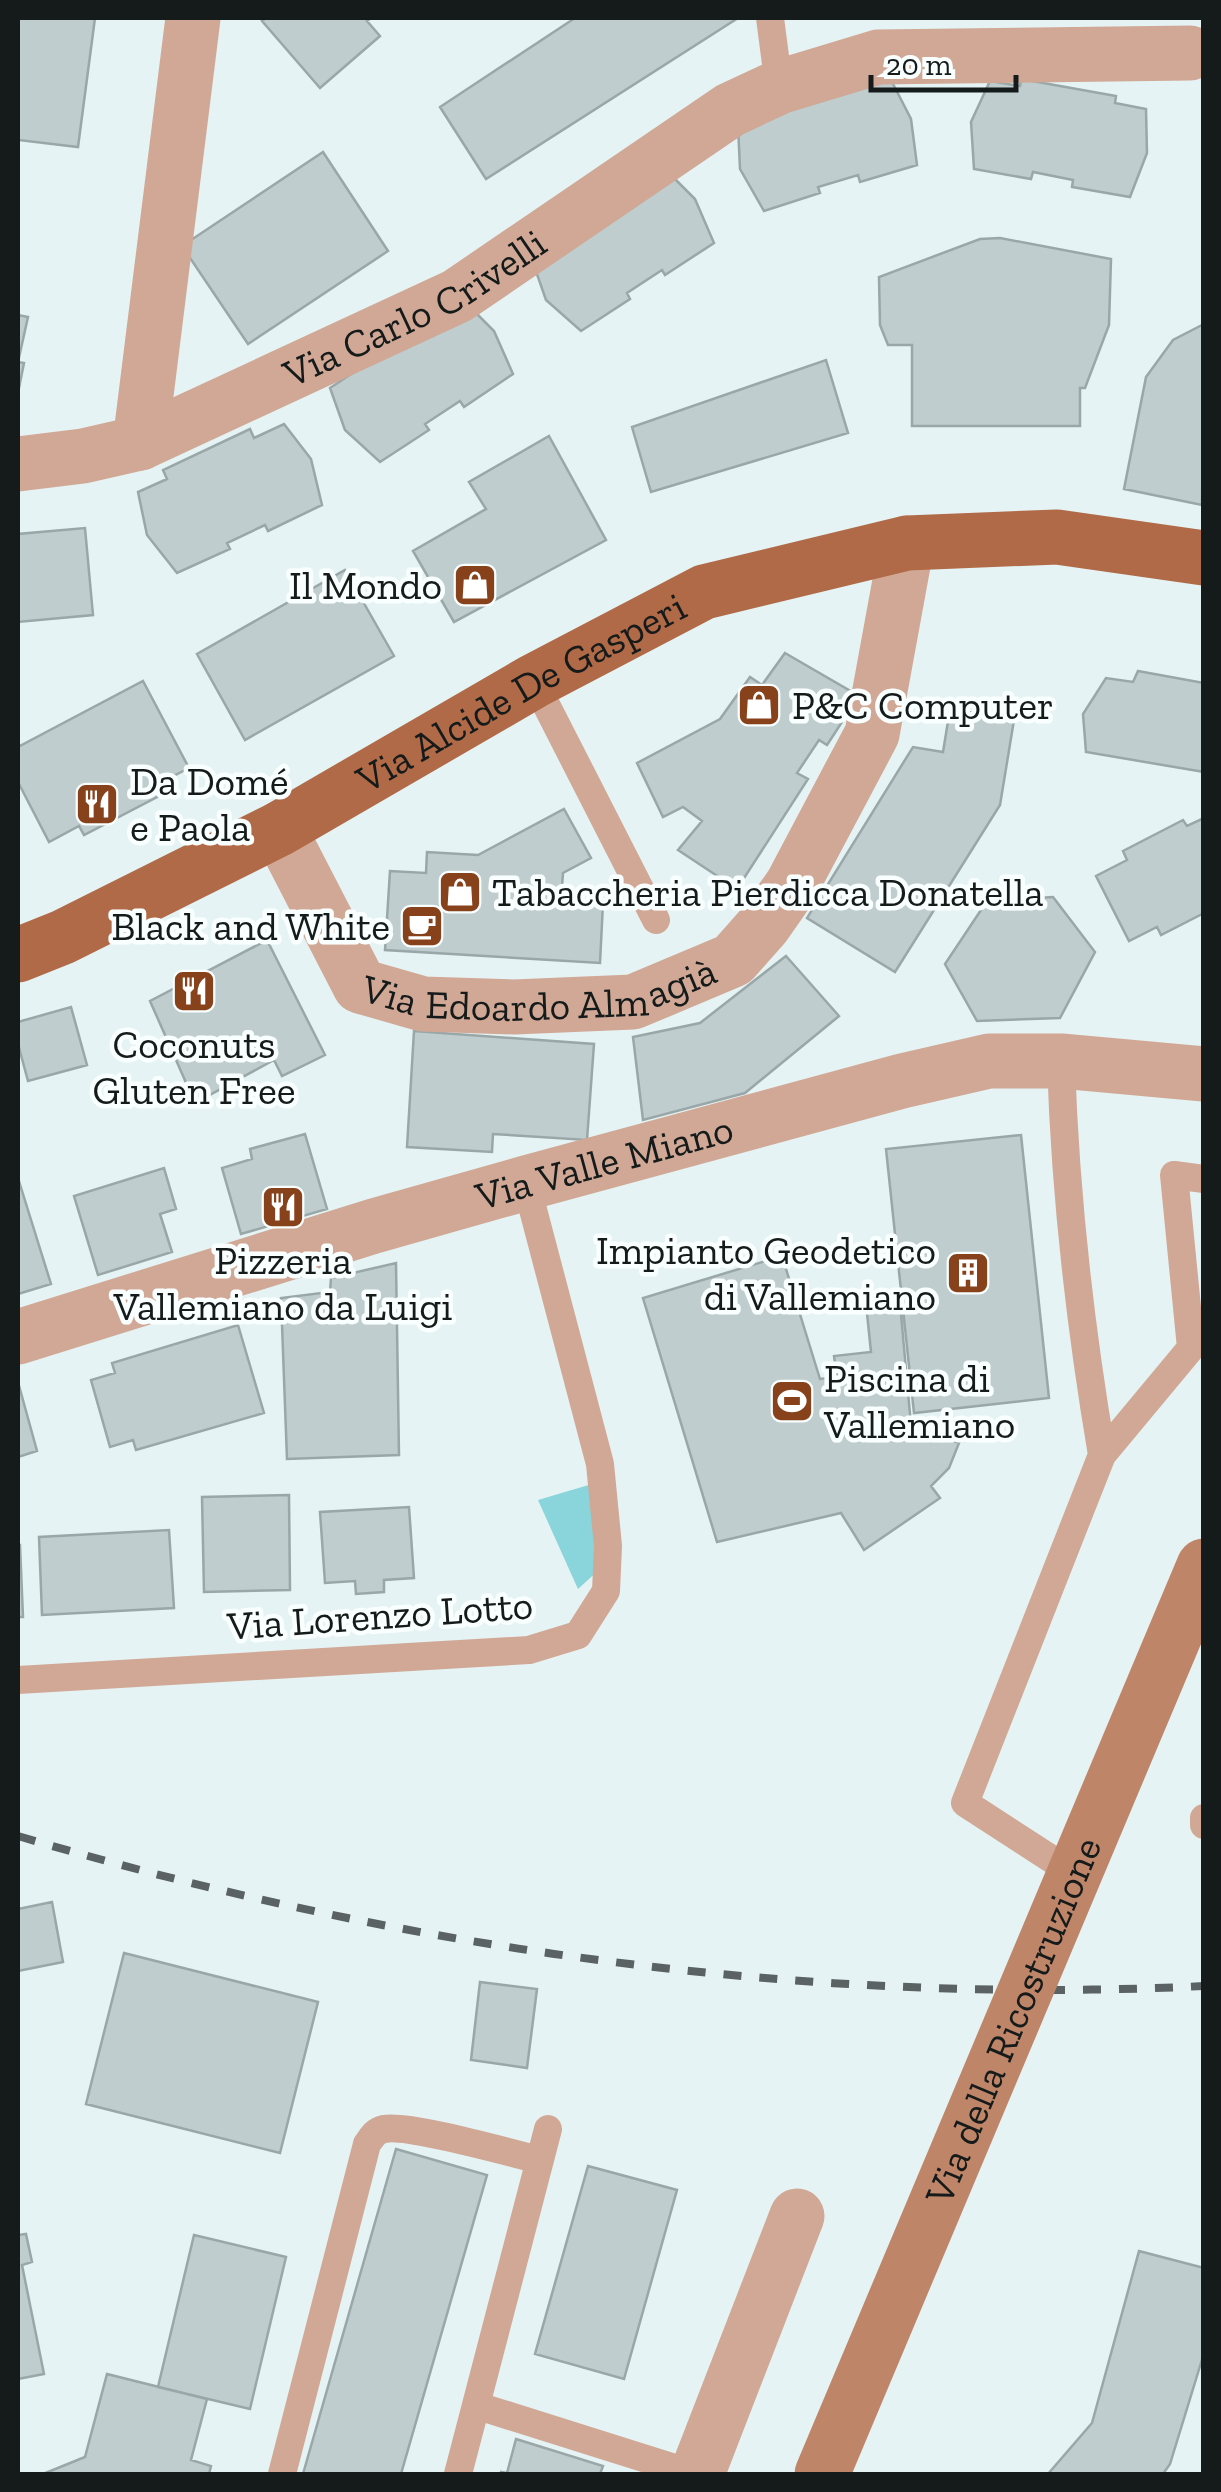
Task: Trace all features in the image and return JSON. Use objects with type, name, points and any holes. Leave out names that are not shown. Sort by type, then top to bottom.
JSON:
[{"type":"main road","name":"Via Alcide De Gasperi","points":[[1057,537],[1204,578]]},
{"type":"main road","name":"Via Alcide De Gasperi","points":[[18,955],[63,937],[279,829],[534,681],[704,592],[907,542],[1057,537],[1204,558]]},
{"type":"main road","name":"Via della Ricostruzione","points":[[822,2474],[1204,1567]]},
{"type":"street","points":[[140,443],[193,18]]},
{"type":"street","name":"Via Carlo Crivelli","points":[[18,464],[84,456],[140,443],[457,296],[730,110],[780,87],[878,57],[1187,48]]},
{"type":"street","name":"Via Edoardo Almagià","points":[[279,829],[360,986],[423,1004],[514,1007],[633,1002],[732,960],[764,925],[792,885],[872,734],[907,542]]},
{"type":"street","name":"Via Valle Miano","points":[[18,1337],[374,1226],[989,1061],[1061,1061],[1204,1074]]},
{"type":"street","points":[[696,2474],[797,2216]]},
{"type":"lane","points":[[770,18],[780,87]]},
{"type":"lane","points":[[534,681],[656,920]]},
{"type":"lane","points":[[1061,1061],[1064,1144],[1102,1455]]},
{"type":"lane","points":[[1204,1179],[1174,1175],[1195,1300],[1191,1348],[1102,1455],[965,1803],[1076,1874],[1204,1567]]},
{"type":"lane","name":"Via Lorenzo Lotto","points":[[18,1680],[529,1650],[578,1634],[606,1592],[608,1546],[600,1464],[526,1183]]},
{"type":"lane","points":[[282,2474],[367,2144],[375,2132],[387,2128],[415,2132],[540,2160]]},
{"type":"lane","points":[[458,2474],[548,2129]]},
{"type":"lane","points":[[478,2406],[696,2474]]},
{"type":"shaded area","points":[[592,1484],[601,1568],[578,1589],[538,1500]]},
{"type":"building","points":[[18,18],[95,18],[78,147],[18,140]]},
{"type":"building","points":[[371,18],[367,21],[380,36],[320,88],[262,21]]},
{"type":"building","points":[[575,18],[738,18],[486,179],[440,107]]},
{"type":"building","points":[[1021,79],[1116,96],[1115,103],[1146,109],[1147,153],[1130,197],[1072,187],[1073,180],[1033,172],[1031,179],[974,169],[971,122],[990,81],[1020,86]]},
{"type":"building","points":[[891,80],[911,119],[917,165],[860,182],[858,175],[818,187],[820,193],[764,211],[740,169],[738,125]]},
{"type":"building","points":[[323,152],[388,251],[248,344],[182,246]]},
{"type":"building","points":[[665,169],[695,199],[714,243],[665,275],[662,270],[627,293],[630,299],[581,331],[546,300],[531,257]]},
{"type":"building","points":[[1000,238],[1111,259],[1109,325],[1085,388],[1080,388],[1080,426],[912,426],[912,345],[888,345],[880,325],[879,277],[980,239]]},
{"type":"building","points":[[463,300],[494,331],[513,374],[464,407],[460,401],[425,424],[429,430],[380,462],[345,430],[330,388]]},
{"type":"building","points":[[18,315],[28,317],[18,362]]},
{"type":"building","points":[[1204,324],[1202,505],[1124,489],[1146,377],[1173,340]]},
{"type":"building","points":[[826,360],[848,433],[651,492],[632,427]]},
{"type":"building","points":[[18,362],[24,363],[18,393]]},
{"type":"building","points":[[284,424],[311,459],[322,505],[268,531],[265,525],[227,543],[230,549],[177,573],[147,535],[138,492],[167,479],[163,470],[250,429],[254,438]]},
{"type":"building","points":[[549,436],[606,540],[454,622],[413,551],[486,509],[469,482]]},
{"type":"building","points":[[85,528],[93,615],[18,622],[18,534]]},
{"type":"building","points":[[345,570],[394,656],[245,740],[197,654]]},
{"type":"building","points":[[785,653],[859,696],[827,745],[819,740],[797,773],[808,779],[737,889],[678,850],[702,821],[683,807],[663,817],[637,763],[720,719],[750,677],[762,685]]},
{"type":"building","points":[[1138,671],[1204,683],[1204,772],[1086,752],[1083,714],[1106,678],[1133,682]]},
{"type":"building","points":[[143,681],[189,768],[158,784],[163,794],[84,835],[79,826],[49,842],[18,782],[18,747]]},
{"type":"building","points":[[950,709],[1014,720],[1000,805],[895,972],[807,918],[913,747],[943,752]]},
{"type":"building","points":[[564,809],[591,858],[563,873],[561,901],[603,903],[600,963],[385,950],[390,871],[426,873],[427,852],[478,855]]},
{"type":"building","points":[[1204,818],[1204,913],[1161,935],[1157,927],[1129,941],[1096,876],[1127,860],[1123,851],[1183,820],[1187,826]]},
{"type":"building","points":[[1053,897],[1095,952],[1060,1018],[977,1021],[945,964],[987,901]]},
{"type":"building","points":[[267,940],[325,1055],[282,1076],[274,1060],[195,1103],[150,1001]]},
{"type":"building","points":[[786,956],[839,1016],[745,1093],[643,1120],[633,1037],[700,1023]]},
{"type":"building","points":[[71,1007],[87,1065],[28,1081],[18,1044],[18,1022]]},
{"type":"building","points":[[414,1031],[594,1044],[587,1140],[493,1134],[492,1152],[407,1147]]},
{"type":"building","points":[[305,1134],[327,1209],[241,1234],[222,1168],[252,1159],[250,1149]]},
{"type":"building","name":"Impianto Geodetico di Vallemiano","points":[[1021,1135],[1049,1398],[914,1413],[886,1149]]},
{"type":"building","points":[[164,1168],[176,1209],[160,1214],[172,1252],[98,1275],[74,1196]]},
{"type":"building","points":[[18,1178],[51,1284],[18,1294]]},
{"type":"building","name":"Piscina di Vallemiano","points":[[782,1256],[820,1379],[837,1377],[834,1356],[871,1352],[865,1294],[899,1292],[911,1425],[928,1423],[942,1436],[959,1443],[949,1468],[931,1486],[940,1498],[864,1550],[841,1513],[717,1542],[643,1298]]},
{"type":"building","points":[[396,1263],[399,1455],[287,1459],[281,1298],[330,1292],[331,1278]]},
{"type":"building","points":[[238,1325],[264,1413],[136,1450],[133,1440],[110,1447],[91,1380],[115,1373],[112,1363]]},
{"type":"building","points":[[18,1382],[37,1451],[18,1457]]},
{"type":"building","points":[[289,1495],[290,1590],[204,1592],[202,1497]]},
{"type":"building","points":[[409,1507],[414,1578],[384,1580],[384,1592],[356,1594],[355,1581],[325,1583],[320,1512]]},
{"type":"building","points":[[169,1530],[174,1608],[42,1615],[39,1537]]},
{"type":"building","points":[[20,1545],[23,1617],[18,1617]]},
{"type":"building","points":[[52,1902],[63,1962],[18,1971],[18,1909]]},
{"type":"building","points":[[124,1953],[318,2002],[280,2153],[86,2104]]},
{"type":"building","points":[[480,1982],[537,1989],[527,2068],[471,2060]]},
{"type":"building","points":[[396,2149],[487,2175],[401,2474],[303,2474]]},
{"type":"building","points":[[588,2166],[677,2190],[624,2379],[535,2354]]},
{"type":"building","points":[[26,2234],[32,2262],[22,2265],[44,2374],[18,2379],[18,2235]]},
{"type":"building","points":[[194,2235],[286,2257],[250,2409],[158,2387]]},
{"type":"building","points":[[1139,2251],[1204,2268],[1204,2353],[1170,2464],[1163,2474],[1048,2474],[1092,2423]]},
{"type":"building","points":[[107,2374],[207,2399],[191,2460],[211,2466],[209,2474],[43,2474],[85,2457]]},
{"type":"building","points":[[516,2439],[603,2466],[600,2474],[500,2474],[507,2473]]},
{"type":"railway","points":[[18,1836],[163,1876],[309,1910],[605,1961],[754,1977],[904,1987],[1054,1990],[1204,1986]]},
{"type":"place","name":"Il Mondo","points":[[475,585]]},
{"type":"place","name":"P&C Computer","points":[[759,705]]},
{"type":"place","name":"Da Domé e Paola","points":[[97,804]]},
{"type":"place","name":"Tabaccheria Pierdicca Donatella","points":[[460,892]]},
{"type":"place","name":"Black and White","points":[[422,926]]},
{"type":"place","name":"Coconuts Gluten Free","points":[[194,991]]},
{"type":"place","name":"Pizzeria Vallemiano da Luigi","points":[[283,1207]]},
{"type":"place","name":"Impianto Geodetico di Vallemiano","points":[[968,1273]]},
{"type":"place","name":"Piscina di Vallemiano","points":[[792,1401]]}]
